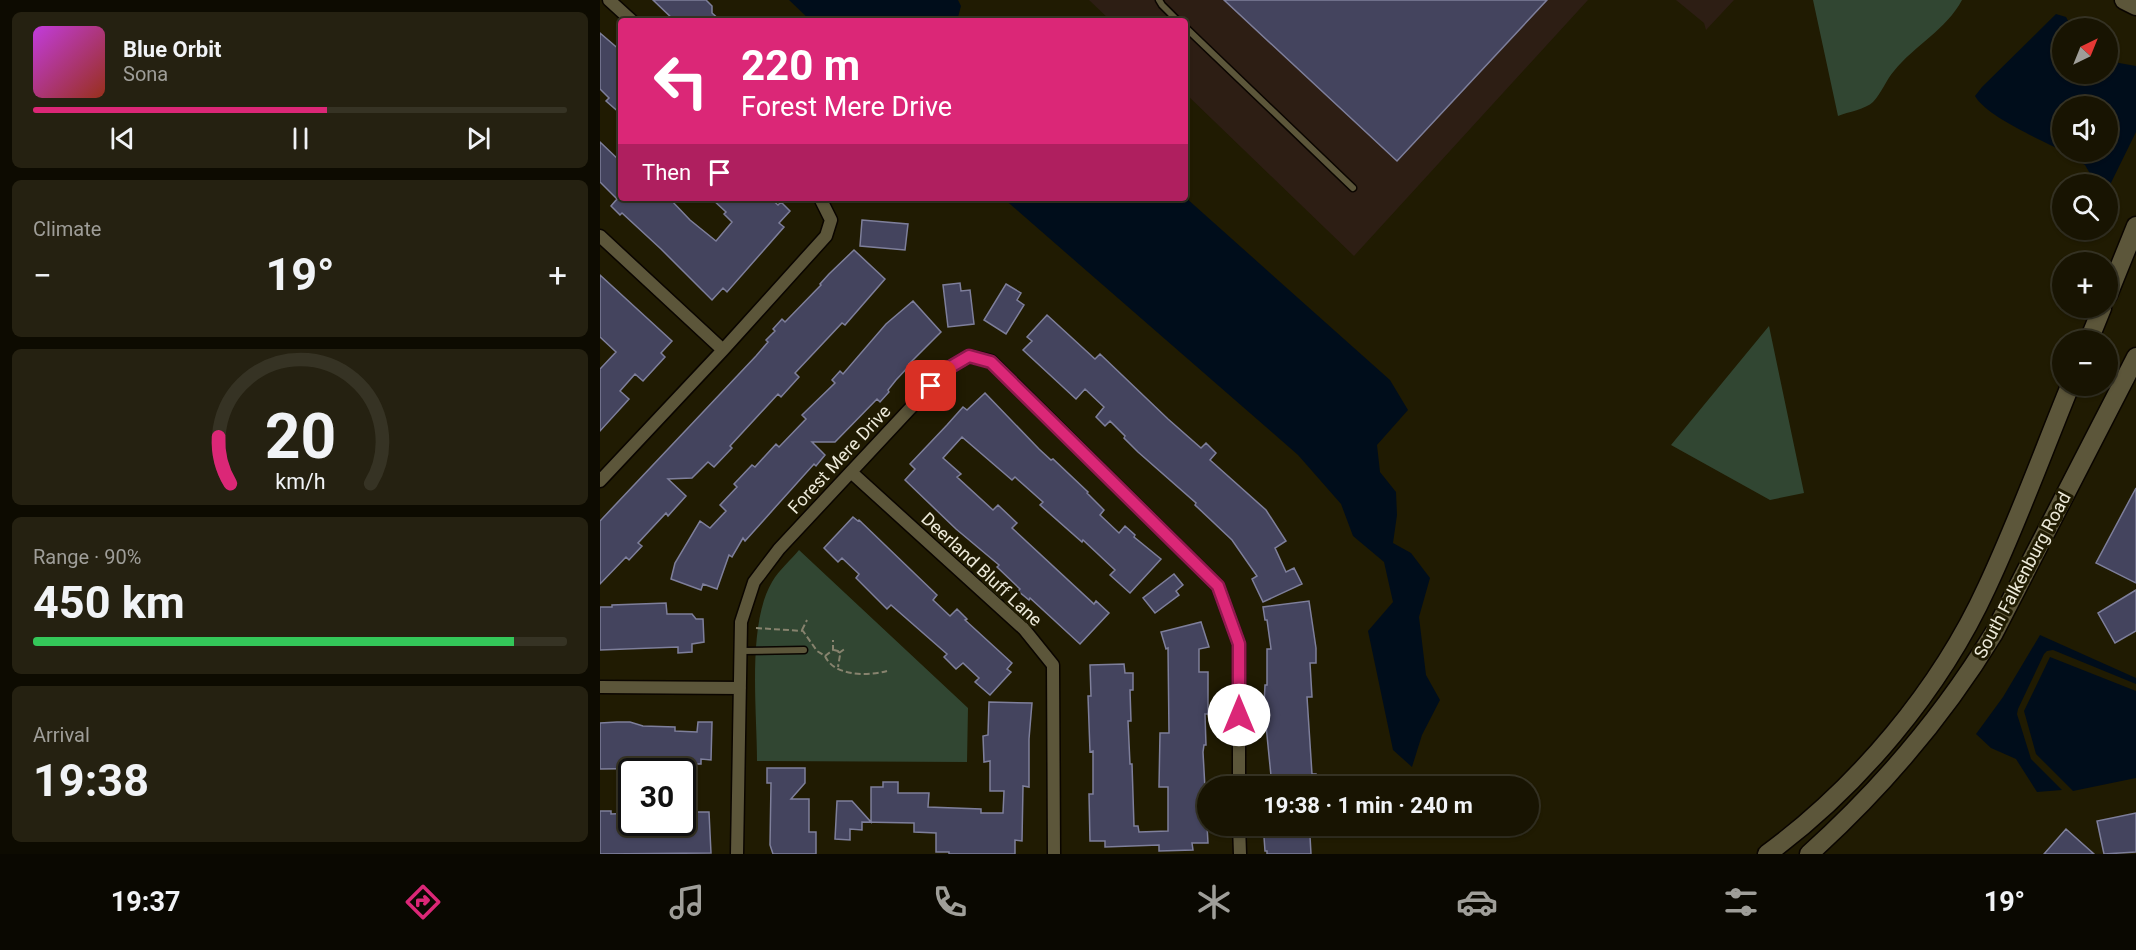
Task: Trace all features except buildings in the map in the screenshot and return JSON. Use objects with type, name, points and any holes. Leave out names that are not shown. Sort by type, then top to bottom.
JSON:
[{"type":"street","points":[[609,0],[629,18]]},
{"type":"street","points":[[2124,0],[2136,6]]},
{"type":"street","points":[[600,480],[723,350],[826,236],[831,220],[822,201]]},
{"type":"street","points":[[2118,270],[2136,226]]},
{"type":"street","points":[[600,236],[723,350]]},
{"type":"street","name":"Forest Mere Drive","points":[[737,854],[741,622],[754,582],[779,549],[947,369],[969,356],[991,362],[1218,586],[1239,644],[1239,776]]},
{"type":"street","name":"South Falkenburg Road","points":[[1809,854],[1851,816],[1896,769],[1939,715],[1980,656],[2136,357]]},
{"type":"street","name":"South Falkenburg Road","points":[[1767,854],[1825,806],[1878,753],[1928,689],[1987,588],[2066,396]]},
{"type":"street","name":"Deerland Bluff Lane","points":[[851,472],[1024,629],[1053,665],[1054,854]]},
{"type":"street","points":[[600,687],[740,688]]},
{"type":"street","points":[[1239,836],[1239,854]]},
{"type":"lane","points":[[1159,0],[1175,18]]},
{"type":"lane","points":[[1188,30],[1353,188]]},
{"type":"lane","points":[[741,651],[804,651]]},
{"type":"path","points":[[802,630],[807,620]]},
{"type":"path","points":[[756,628],[802,630],[817,651],[827,660],[838,668],[856,674],[877,674],[887,671]]},
{"type":"path","points":[[833,640],[833,650]]},
{"type":"path","points":[[839,653],[846,648]]},
{"type":"path","points":[[825,656],[833,650]]},
{"type":"path","points":[[833,650],[839,653]]},
{"type":"path","points":[[838,668],[839,653]]},
{"type":"shaded area","points":[[1089,0],[1588,0],[1354,256],[1188,96],[1188,18],[1108,18]]},
{"type":"shaded area","points":[[1676,0],[1734,0],[1706,30],[1704,23]]},
{"type":"green space","points":[[1813,0],[1962,0],[1948,20],[1894,71],[1873,102],[1838,116]]},
{"type":"green space","points":[[1769,326],[1804,493],[1770,500],[1671,445]]},
{"type":"green space","points":[[799,550],[968,708],[967,762],[757,761],[755,668],[759,621],[764,600],[772,582]]},
{"type":"water","points":[[789,0],[958,0],[961,6],[958,18],[808,18]]},
{"type":"water","points":[[2056,14],[2067,18],[2052,18],[2052,84],[2118,84],[2118,63],[2136,66],[2136,132],[2115,174],[2090,174],[2085,165],[2080,162],[2118,162],[2118,96],[2052,96],[2052,146],[2002,119],[1981,104],[1975,96],[1982,87]]},
{"type":"water","points":[[1188,200],[1390,380],[1408,410],[1377,445],[1380,472],[1396,492],[1397,515],[1393,543],[1411,553],[1430,578],[1419,617],[1426,675],[1440,700],[1422,735],[1412,767],[1393,750],[1368,631],[1393,602],[1384,562],[1353,536],[1341,504],[1298,455],[1006,201]]},
{"type":"water","points":[[2040,635],[2136,678],[2136,684],[2053,650],[2044,654],[2017,714],[2031,759],[2062,790],[2037,792],[2016,759],[1991,748],[1976,734],[2003,697]]},
{"type":"water","points":[[2050,657],[2136,691],[2136,778],[2073,791],[2036,754],[2024,711]]},
{"type":"route","points":[[931,386],[947,369],[969,356],[991,362],[1218,586],[1239,644],[1239,715]]}]
